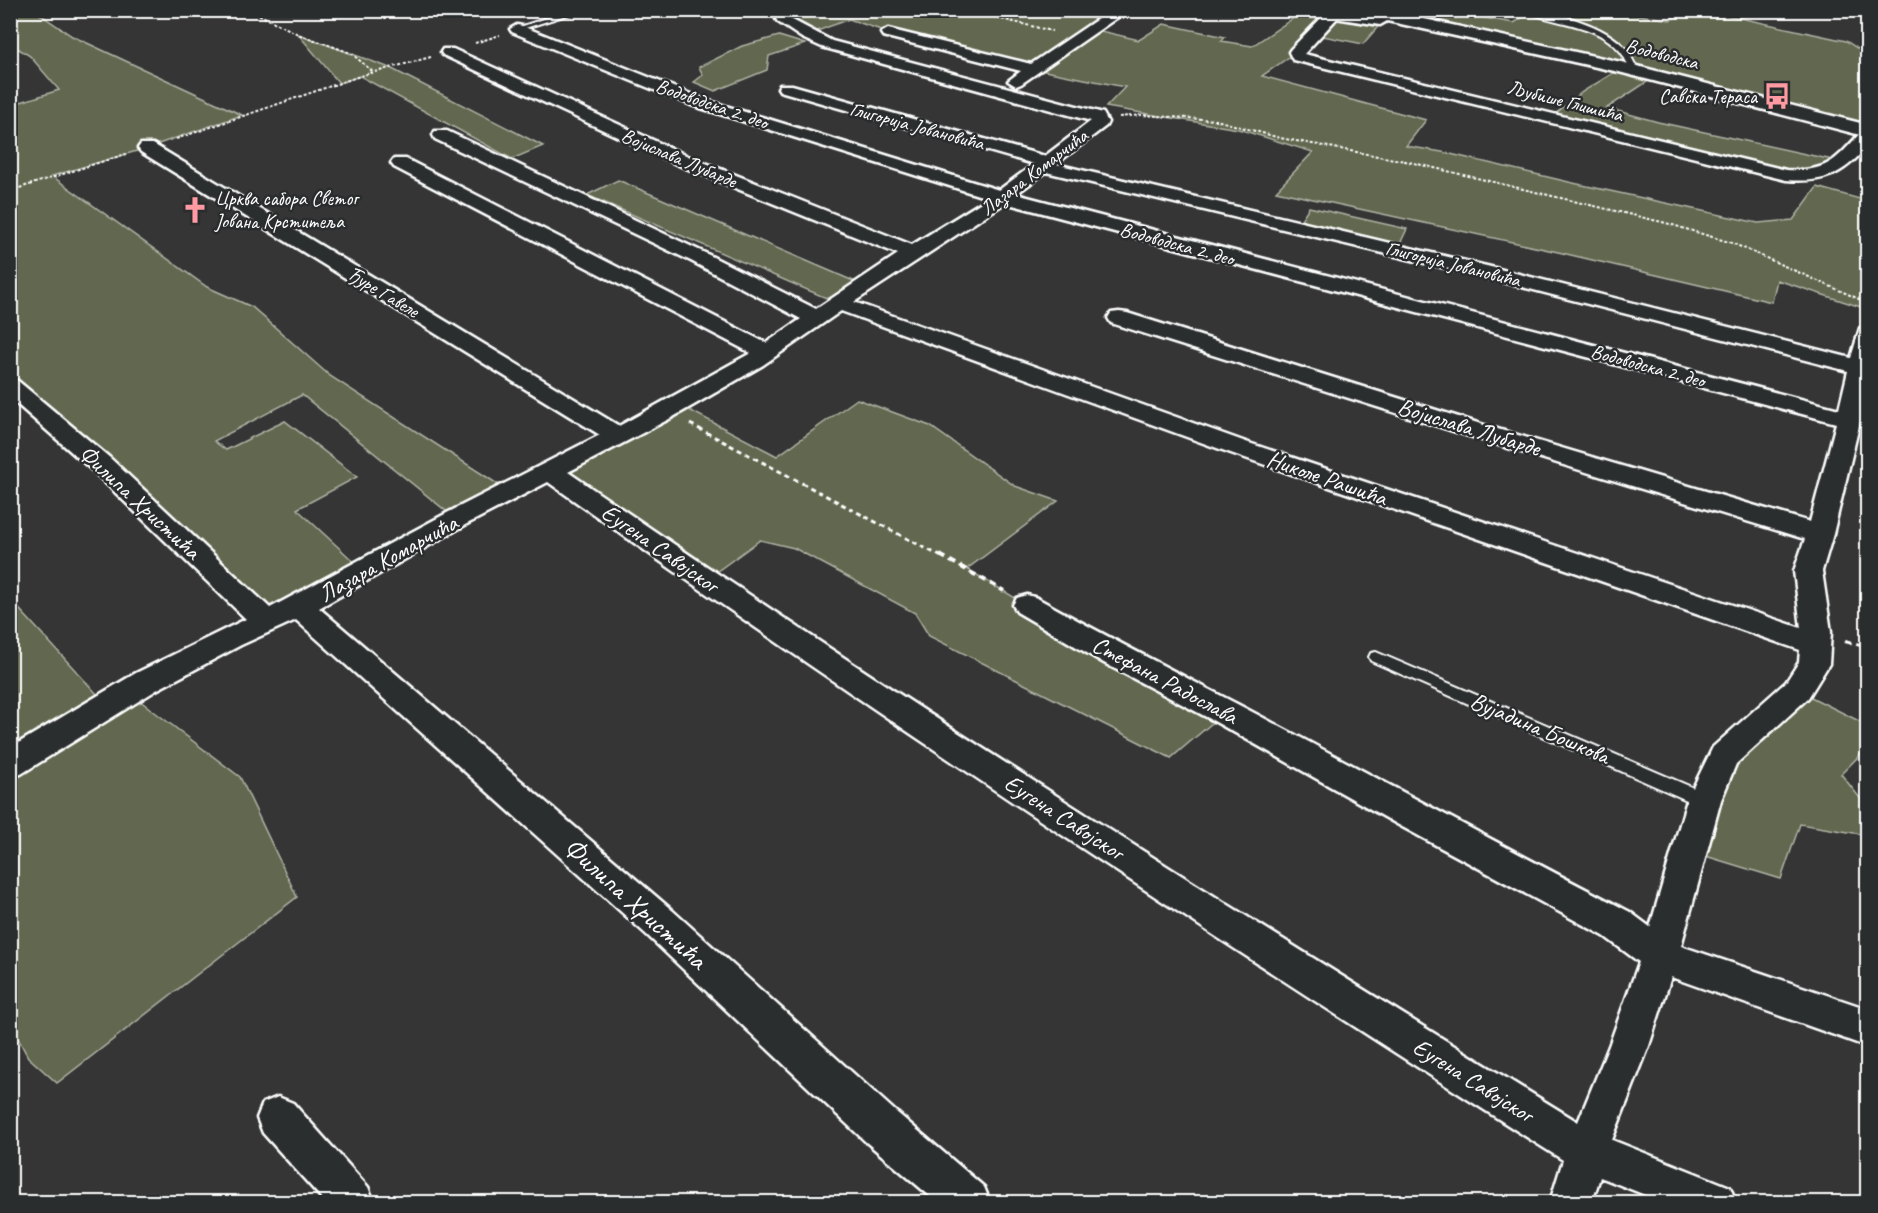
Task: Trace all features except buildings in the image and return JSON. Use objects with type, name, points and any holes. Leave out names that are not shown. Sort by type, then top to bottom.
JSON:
[{"type":"main road","name":"Водоводска","points":[[1316,10],[1443,28]]},
{"type":"main road","name":"Водоводска","points":[[1358,10],[1634,70],[1868,133]]},
{"type":"street","points":[[1002,91],[1031,69],[1121,10]]},
{"type":"street","name":"Љубише Глишића","points":[[1333,14],[1296,52],[1298,57],[1786,175],[1806,177],[1834,170],[1868,133]]},
{"type":"street","name":"Лазара Комарчића","points":[[10,765],[147,681],[266,621],[299,608],[456,519],[665,412],[766,352],[913,253],[983,211],[1100,122],[1097,116],[827,44],[807,35],[783,19]]},
{"type":"street","name":"Водоводска 2. део","points":[[517,29],[697,102],[1001,196],[1854,429]]},
{"type":"street","points":[[888,33],[1031,69]]},
{"type":"street","name":"Војислава Лубарде","points":[[448,52],[682,160],[913,253]]},
{"type":"street","name":"Глигорија Јовановића","points":[[786,88],[1046,164],[1861,367]]},
{"type":"street","points":[[441,135],[698,257],[818,318]]},
{"type":"street","name":"Ђуре Гавеле","points":[[147,148],[618,436]]},
{"type":"street","points":[[400,163],[766,352]]},
{"type":"street","name":"Николе Рашића","points":[[840,304],[1259,454],[1816,644]]},
{"type":"street","name":"Војислава Лубарде","points":[[1119,318],[1475,430],[1820,534]]},
{"type":"street","points":[[1571,1203],[1587,1151],[1629,1046],[1660,956],[1704,800],[1724,756],[1797,690],[1814,664],[1816,644],[1808,572],[1854,429],[1861,367],[1868,333]]},
{"type":"street","name":"Филипа Христића","points":[[10,386],[101,464],[266,621]]},
{"type":"street","name":"Еугена Савојског","points":[[549,471],[705,580],[1300,972],[1587,1151],[1715,1203]]},
{"type":"street","name":"Стефана Радослава","points":[[1028,605],[1114,655],[1225,712],[1409,814],[1617,924],[1660,956]]},
{"type":"street","name":"Филипа Христића","points":[[299,608],[660,923],[880,1126],[969,1203]]},
{"type":"street","points":[[1660,956],[1868,1028]]},
{"type":"street","points":[[278,1118],[353,1203]]},
{"type":"lane","points":[[517,29],[579,10]]},
{"type":"lane","points":[[1525,10],[1582,26],[1609,38],[1624,50],[1634,70]]},
{"type":"lane","name":"Вујадина Бошкова","points":[[1376,657],[1704,800]]},
{"type":"path","points":[[250,10],[298,34],[351,53],[374,72]]},
{"type":"path","points":[[963,10],[1079,37]]},
{"type":"path","points":[[10,191],[374,72],[448,52],[517,29]]},
{"type":"path","points":[[1100,119],[1142,115],[1216,120],[1280,138],[1405,160],[1600,206],[1732,243],[1868,303]]},
{"type":"path","points":[[665,412],[957,564],[1028,605]]},
{"type":"green space","points":[[11,11],[35,11],[72,36],[242,115],[147,148],[52,176],[207,287],[252,307],[330,376],[510,492],[456,519],[302,395],[214,441],[226,450],[285,421],[357,477],[297,509],[364,571],[266,621],[11,386],[11,105],[59,90],[30,56],[11,44]]},
{"type":"green space","points":[[770,11],[1122,11],[1092,29],[1139,40],[1164,24],[1225,37],[1221,41],[1252,46],[1295,17],[1383,21],[1363,44],[1313,34],[1296,52],[1262,76],[1426,120],[1406,146],[1442,152],[1758,223],[1793,220],[1817,187],[1867,201],[1867,309],[1777,280],[1772,302],[1558,252],[1276,191],[1313,152],[1238,129],[1106,107],[1125,87],[950,50],[849,19],[807,35]]},
{"type":"green space","points":[[1355,11],[1445,11],[1514,23],[1528,14],[1521,11],[1614,11],[1670,20],[1687,11],[1708,11],[1846,41],[1867,55],[1867,131],[1669,79]]},
{"type":"green space","points":[[298,34],[390,68],[543,146],[512,159],[360,76],[339,83]]},
{"type":"green space","points":[[779,36],[805,44],[769,56],[767,70],[715,91],[694,82],[703,75],[699,67],[742,46]]},
{"type":"green space","points":[[1618,70],[1653,78],[1607,108],[1658,122],[1842,162],[1806,177],[1549,119],[1582,92]]},
{"type":"green space","points":[[618,180],[865,286],[840,304],[587,195]]},
{"type":"green space","points":[[1309,207],[1407,229],[1397,250],[1296,227]]},
{"type":"green space","points":[[857,399],[930,426],[1015,486],[1058,501],[967,569],[1027,605],[1225,712],[1171,758],[929,636],[915,613],[794,548],[760,540],[705,580],[549,471],[678,404],[777,456]]},
{"type":"green space","points":[[11,600],[108,706],[11,765]]},
{"type":"green space","points":[[1797,690],[1867,725],[1867,748],[1841,774],[1867,807],[1867,835],[1800,824],[1781,879],[1689,851],[1704,800]]},
{"type":"green space","points":[[139,700],[240,777],[297,897],[57,1083],[28,1057],[11,1025],[10,771]]},
{"type":"place","name":"Савска Тераса","points":[[1777,96]]},
{"type":"place","name":"Црква сабора Светог Јована Крститеља","points":[[195,210]]}]
